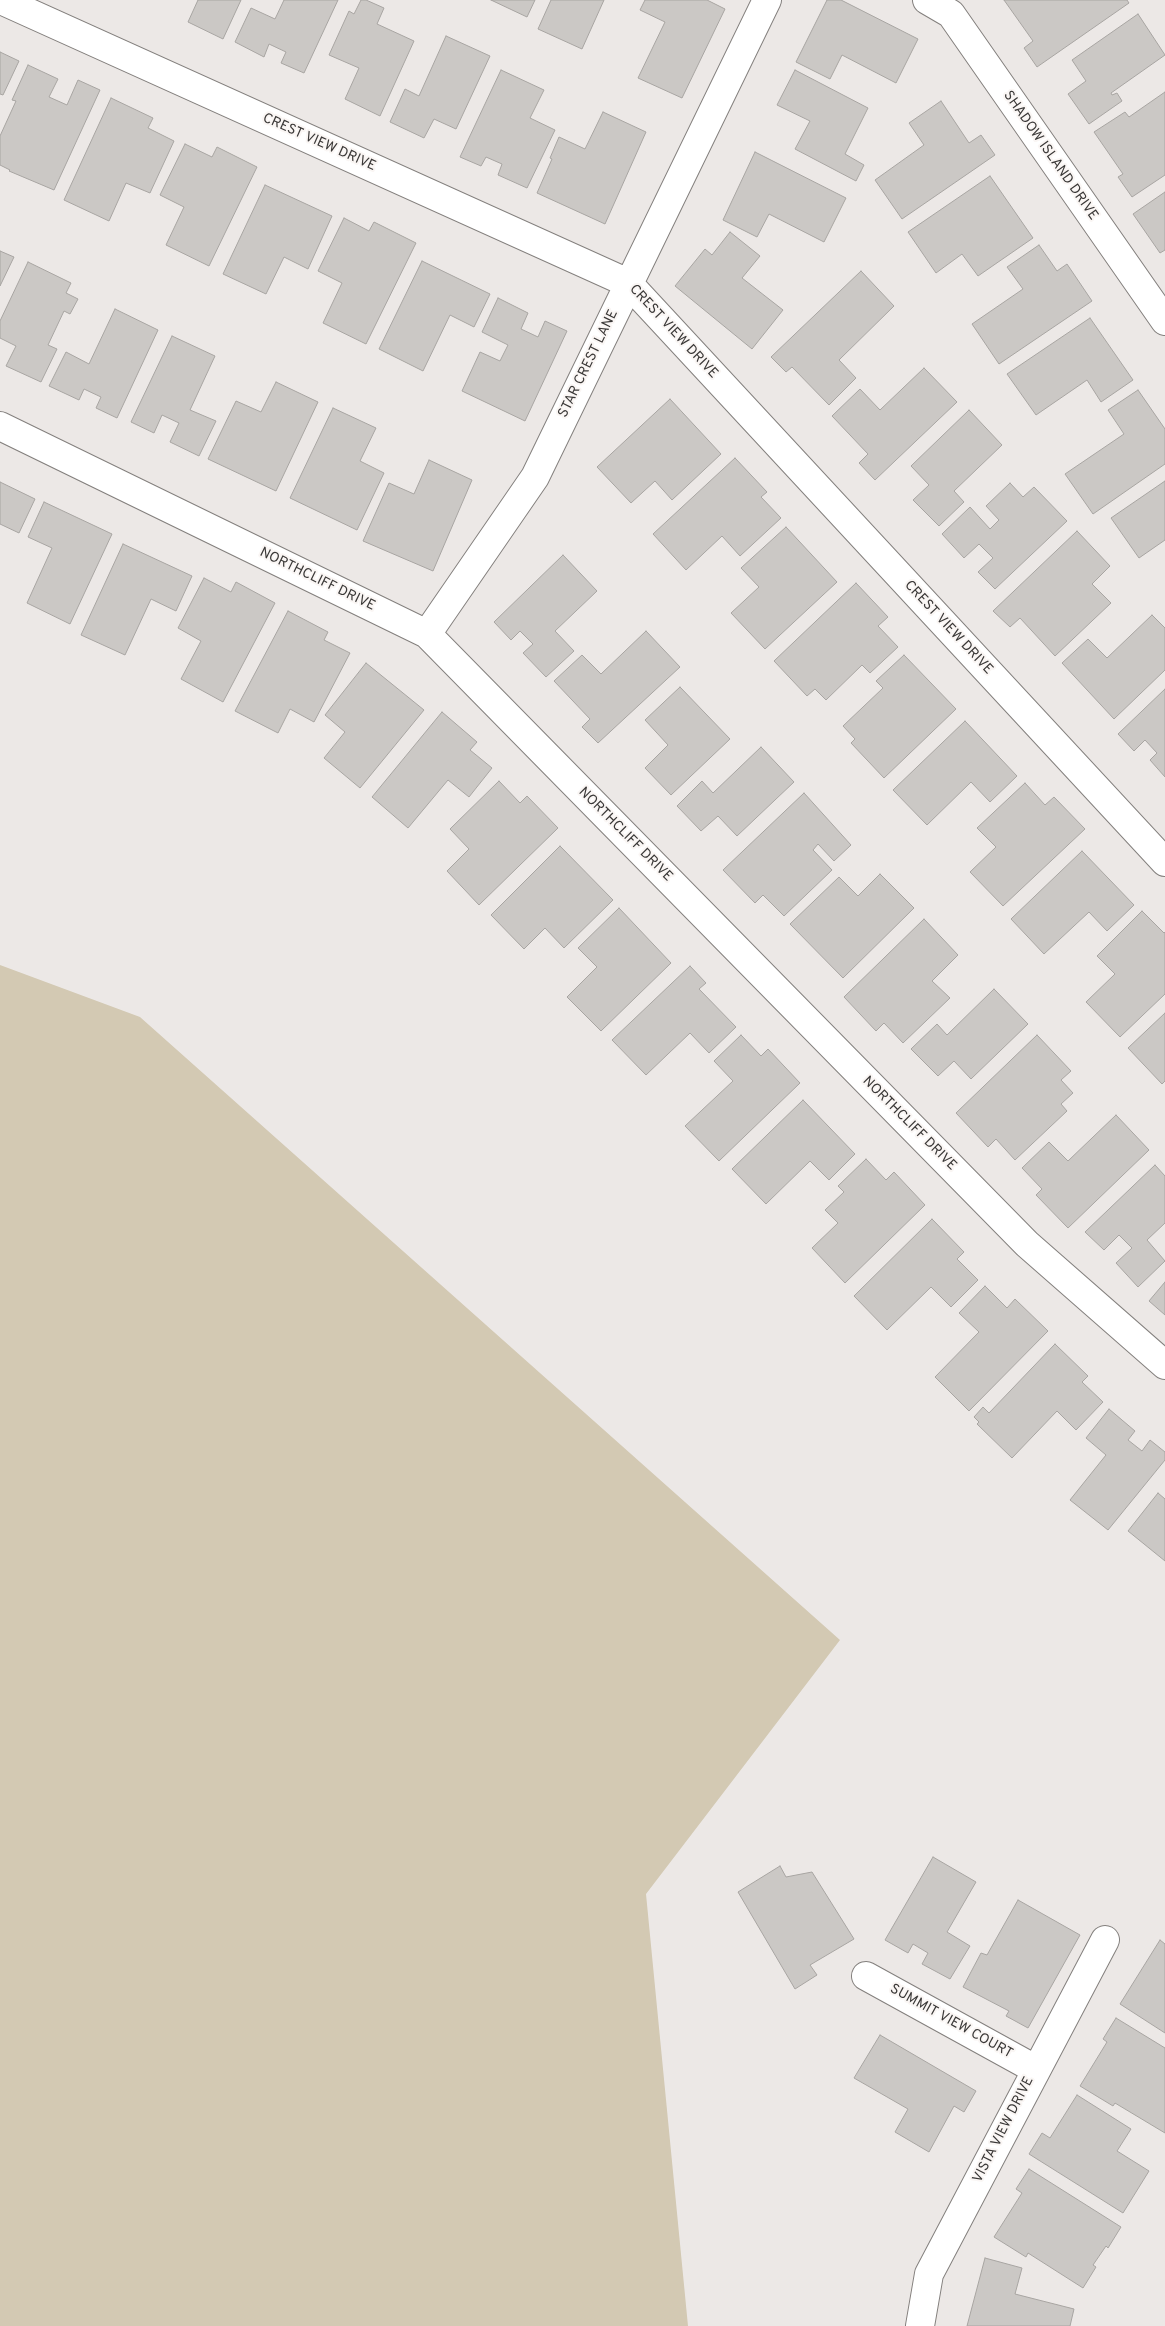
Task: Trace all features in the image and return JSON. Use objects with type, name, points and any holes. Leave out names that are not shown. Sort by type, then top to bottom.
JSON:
[{"type":"street","name":"CREST VIEW DRIVE","points":[[2,0],[628,283],[1165,862]]},
{"type":"street","name":"STAR CREST LANE","points":[[426,634],[535,477],[767,0]]},
{"type":"street","name":"SHADOW ISLAND DRIVE","points":[[927,0],[950,14],[1165,321]]},
{"type":"street","name":"NORTHCLIFF DRIVE","points":[[0,426],[426,634],[1028,1244],[1165,1365]]},
{"type":"street","name":"VISTA VIEW DRIVE","points":[[920,2326],[929,2274],[1035,2069],[1105,1940]]},
{"type":"street","name":"SUMMIT VIEW COURT","points":[[866,1976],[1035,2069]]},
{"type":"shaded area","points":[[0,965],[140,1017],[840,1640],[646,1894],[688,2326],[0,2326]]},
{"type":"building","points":[[198,0],[241,0],[223,39],[188,22]]},
{"type":"building","points":[[284,0],[338,0],[304,73],[281,63],[286,52],[269,44],[264,57],[235,42],[251,8],[275,19]]},
{"type":"building","points":[[361,0],[366,0],[384,8],[377,24],[414,41],[380,116],[345,99],[359,68],[329,55],[349,11],[354,14]]},
{"type":"building","points":[[491,0],[535,0],[527,17]]},
{"type":"building","points":[[551,0],[604,0],[582,49],[538,29]]},
{"type":"building","points":[[645,0],[707,0],[725,9],[682,98],[638,78],[665,22],[640,10]]},
{"type":"building","points":[[827,0],[841,0],[918,39],[896,83],[842,55],[830,79],[796,62]]},
{"type":"building","points":[[1004,0],[1127,0],[1129,3],[1037,67],[1024,48],[1033,41]]},
{"type":"building","points":[[1138,14],[1165,55],[1111,93],[1112,95],[1117,93],[1122,101],[1089,124],[1068,94],[1086,81],[1072,60]]},
{"type":"building","points":[[446,36],[490,56],[456,129],[434,119],[424,138],[390,122],[405,89],[419,96]]},
{"type":"building","points":[[0,52],[19,61],[3,95],[0,94]]},
{"type":"building","points":[[28,65],[58,79],[49,97],[67,105],[78,80],[100,90],[54,190],[9,171],[0,165],[0,136],[16,101],[12,100]]},
{"type":"building","points":[[501,70],[544,90],[530,118],[555,130],[527,188],[498,175],[502,164],[486,157],[481,166],[460,157]]},
{"type":"building","points":[[795,70],[868,108],[845,154],[864,165],[856,181],[795,149],[810,121],[777,105]]},
{"type":"building","points":[[1165,92],[1165,175],[1132,197],[1118,177],[1123,174],[1094,132],[1125,112],[1129,117]]},
{"type":"building","points":[[111,98],[153,118],[148,128],[174,141],[150,193],[126,183],[109,221],[64,200]]},
{"type":"building","points":[[941,101],[969,143],[981,135],[995,155],[902,219],[875,180],[924,145],[909,123]]},
{"type":"building","points":[[603,112],[646,132],[605,224],[537,193],[552,159],[550,158],[559,137],[585,149]]},
{"type":"building","points":[[185,144],[212,157],[217,147],[257,167],[209,266],[166,245],[184,207],[160,195]]},
{"type":"building","points":[[755,152],[846,198],[824,242],[769,214],[757,237],[723,220]]},
{"type":"building","points":[[990,176],[1033,238],[978,276],[962,254],[936,273],[908,232]]},
{"type":"building","points":[[265,185],[332,216],[308,269],[284,257],[266,294],[223,274]]},
{"type":"building","points":[[1165,192],[1165,250],[1160,253],[1133,214]]},
{"type":"building","points":[[344,218],[369,231],[374,222],[416,243],[366,344],[323,323],[342,283],[318,271]]},
{"type":"building","points":[[730,232],[760,256],[742,278],[783,310],[752,349],[675,286],[705,249],[712,255]]},
{"type":"building","points":[[1039,245],[1057,271],[1067,264],[1092,301],[999,364],[972,324],[1023,289],[1007,267]]},
{"type":"building","points":[[0,251],[14,257],[0,286]]},
{"type":"building","points":[[422,261],[490,294],[474,327],[450,315],[423,371],[379,349]]},
{"type":"building","points":[[28,262],[71,283],[66,293],[78,299],[70,314],[64,311],[48,345],[57,349],[41,382],[6,366],[16,346],[0,338],[0,321]]},
{"type":"building","points":[[861,271],[894,306],[839,360],[856,378],[829,405],[792,367],[786,372],[771,357]]},
{"type":"building","points":[[498,298],[528,313],[521,329],[538,337],[545,321],[567,331],[525,421],[462,391],[480,352],[500,361],[508,345],[482,332]]},
{"type":"building","points":[[115,309],[158,330],[117,418],[96,408],[101,397],[84,389],[79,400],[49,386],[66,352],[89,364]]},
{"type":"building","points":[[1090,318],[1133,380],[1101,402],[1087,380],[1036,415],[1007,374]]},
{"type":"building","points":[[172,336],[215,356],[190,410],[216,421],[199,456],[170,442],[179,423],[162,415],[154,433],[131,422]]},
{"type":"building","points":[[924,368],[957,402],[875,480],[859,463],[868,454],[832,416],[860,389],[880,410]]},
{"type":"building","points":[[276,382],[318,402],[276,491],[208,459],[236,401],[261,412]]},
{"type":"building","points":[[1138,390],[1165,429],[1165,464],[1093,514],[1065,474],[1124,434],[1108,410]]},
{"type":"building","points":[[670,399],[721,454],[672,500],[655,481],[631,503],[597,467]]},
{"type":"building","points":[[333,408],[376,428],[360,461],[384,473],[357,530],[290,498]]},
{"type":"building","points":[[969,410],[1002,445],[954,491],[964,502],[939,526],[913,500],[929,485],[911,466]]},
{"type":"building","points":[[735,458],[767,492],[761,497],[781,518],[740,556],[722,536],[686,570],[653,534]]},
{"type":"building","points":[[429,460],[472,480],[433,571],[363,541],[389,483],[414,494]]},
{"type":"building","points":[[1165,481],[1165,540],[1139,558],[1111,518]]},
{"type":"building","points":[[0,482],[35,499],[19,533],[0,524]]},
{"type":"building","points":[[1010,483],[1023,497],[1034,487],[1067,521],[995,589],[978,572],[993,558],[979,544],[964,558],[942,534],[970,507],[990,529],[999,520],[986,506]]},
{"type":"building","points":[[44,502],[112,534],[70,624],[27,603],[52,548],[28,537]]},
{"type":"building","points":[[786,527],[837,582],[765,649],[731,613],[759,587],[741,568]]},
{"type":"building","points":[[1077,531],[1110,566],[1092,584],[1111,603],[1055,656],[1020,618],[1010,627],[993,611]]},
{"type":"building","points":[[123,544],[192,576],[176,611],[151,599],[125,655],[81,635]]},
{"type":"building","points":[[563,555],[597,591],[555,631],[574,651],[546,677],[523,653],[533,644],[520,631],[511,640],[494,622]]},
{"type":"building","points":[[204,578],[231,592],[236,582],[275,603],[223,702],[181,679],[201,641],[178,628]]},
{"type":"building","points":[[856,583],[888,617],[878,626],[898,647],[870,673],[862,665],[826,700],[815,689],[807,696],[774,661]]},
{"type":"building","points":[[288,611],[328,632],[324,640],[350,653],[314,722],[290,709],[278,733],[235,711]]},
{"type":"building","points":[[1152,615],[1165,628],[1165,670],[1114,719],[1062,663],[1088,639],[1107,658]]},
{"type":"building","points":[[646,631],[680,667],[598,743],[582,727],[590,719],[554,681],[582,655],[601,674]]},
{"type":"building","points":[[904,655],[956,709],[884,778],[851,743],[855,739],[843,726],[883,688],[876,681]]},
{"type":"building","points":[[366,663],[424,710],[360,788],[324,758],[345,732],[325,715]]},
{"type":"building","points":[[680,687],[730,739],[671,795],[645,768],[668,745],[645,720]]},
{"type":"building","points":[[1165,689],[1165,777],[1150,760],[1157,753],[1145,740],[1134,751],[1118,734]]},
{"type":"building","points":[[442,712],[477,742],[470,750],[492,768],[469,797],[448,780],[408,828],[372,797]]},
{"type":"building","points":[[965,721],[1017,776],[990,802],[971,782],[927,825],[893,790]]},
{"type":"building","points":[[761,747],[794,782],[737,836],[718,816],[701,831],[677,806],[702,781],[713,793]]},
{"type":"building","points":[[499,781],[520,803],[527,796],[558,828],[479,905],[447,871],[469,849],[450,829]]},
{"type":"building","points":[[1025,783],[1045,805],[1054,797],[1085,829],[1003,906],[970,872],[996,847],[977,828]]},
{"type":"building","points":[[804,793],[851,845],[834,861],[818,844],[813,850],[832,870],[784,916],[763,895],[755,903],[723,870]]},
{"type":"building","points":[[560,846],[613,900],[564,948],[545,928],[524,949],[491,915]]},
{"type":"building","points":[[1082,851],[1134,905],[1107,931],[1089,912],[1044,954],[1011,919]]},
{"type":"building","points":[[880,874],[914,908],[843,978],[790,924],[839,877],[858,896]]},
{"type":"building","points":[[619,908],[671,963],[601,1031],[567,997],[597,967],[578,948]]},
{"type":"building","points":[[1142,911],[1165,932],[1165,994],[1120,1037],[1086,1002],[1115,974],[1097,956]]},
{"type":"building","points":[[924,919],[958,955],[932,981],[950,998],[903,1043],[884,1023],[876,1031],[844,997]]},
{"type":"building","points":[[690,966],[706,983],[699,989],[736,1027],[709,1053],[690,1033],[646,1075],[612,1040]]},
{"type":"building","points":[[994,989],[1028,1024],[971,1079],[954,1061],[938,1076],[911,1049],[937,1024],[947,1035]]},
{"type":"building","points":[[1165,1013],[1165,1081],[1162,1084],[1128,1048]]},
{"type":"building","points":[[741,1035],[761,1056],[768,1049],[800,1083],[719,1161],[685,1126],[733,1081],[714,1061]]},
{"type":"building","points":[[1037,1035],[1071,1071],[1061,1080],[1073,1093],[1061,1104],[1067,1111],[1015,1160],[996,1139],[988,1147],[956,1113]]},
{"type":"building","points":[[803,1100],[855,1154],[829,1180],[810,1161],[766,1204],[732,1169]]},
{"type":"building","points":[[1116,1115],[1149,1150],[1068,1228],[1036,1195],[1042,1189],[1022,1168],[1049,1142],[1068,1161]]},
{"type":"building","points":[[866,1159],[886,1180],[894,1172],[925,1205],[845,1283],[812,1248],[838,1223],[825,1210],[844,1192],[838,1186]]},
{"type":"building","points":[[1155,1165],[1165,1176],[1165,1223],[1147,1240],[1165,1261],[1138,1287],[1116,1263],[1132,1248],[1119,1235],[1104,1250],[1085,1232]]},
{"type":"building","points":[[932,1219],[964,1252],[957,1259],[978,1280],[951,1307],[931,1287],[887,1330],[854,1296]]},
{"type":"building","points":[[1165,1282],[1165,1315],[1149,1301]]},
{"type":"building","points":[[985,1286],[1007,1308],[1015,1299],[1048,1331],[969,1411],[935,1377],[979,1332],[959,1313]]},
{"type":"building","points":[[1055,1344],[1088,1376],[1082,1382],[1103,1402],[1076,1430],[1057,1411],[1012,1458],[977,1424],[979,1422],[974,1417],[983,1407],[989,1413]]},
{"type":"building","points":[[1109,1409],[1135,1431],[1128,1440],[1142,1451],[1150,1440],[1165,1452],[1165,1460],[1108,1530],[1070,1500],[1106,1455],[1086,1438]]},
{"type":"building","points":[[1158,1493],[1165,1499],[1165,1561],[1128,1531]]},
{"type":"building","points":[[933,1857],[976,1882],[947,1932],[970,1946],[950,1979],[922,1964],[928,1953],[913,1944],[908,1953],[885,1940]]},
{"type":"building","points":[[780,1866],[786,1877],[812,1872],[854,1939],[810,1965],[817,1975],[795,1989],[738,1892]]},
{"type":"building","points":[[1018,1900],[1080,1935],[1028,2028],[1006,2016],[1009,2011],[963,1987],[981,1953],[987,1955]]},
{"type":"building","points":[[1160,1940],[1165,1944],[1165,2033],[1120,2004]]},
{"type":"building","points":[[1116,2018],[1165,2048],[1165,2133],[1115,2103],[1113,2106],[1080,2086],[1107,2042],[1103,2039]]},
{"type":"building","points":[[880,2035],[976,2091],[964,2112],[954,2106],[929,2152],[895,2132],[908,2109],[854,2078]]},
{"type":"building","points":[[1077,2095],[1131,2129],[1117,2151],[1149,2171],[1123,2213],[1029,2154],[1042,2133],[1050,2138]]},
{"type":"building","points":[[1029,2169],[1121,2227],[1108,2248],[1106,2246],[1093,2265],[1096,2267],[1083,2288],[1028,2253],[1026,2257],[994,2237],[1022,2193],[1016,2189]]},
{"type":"building","points":[[985,2258],[1022,2268],[1015,2294],[1074,2309],[1070,2326],[967,2326]]}]
